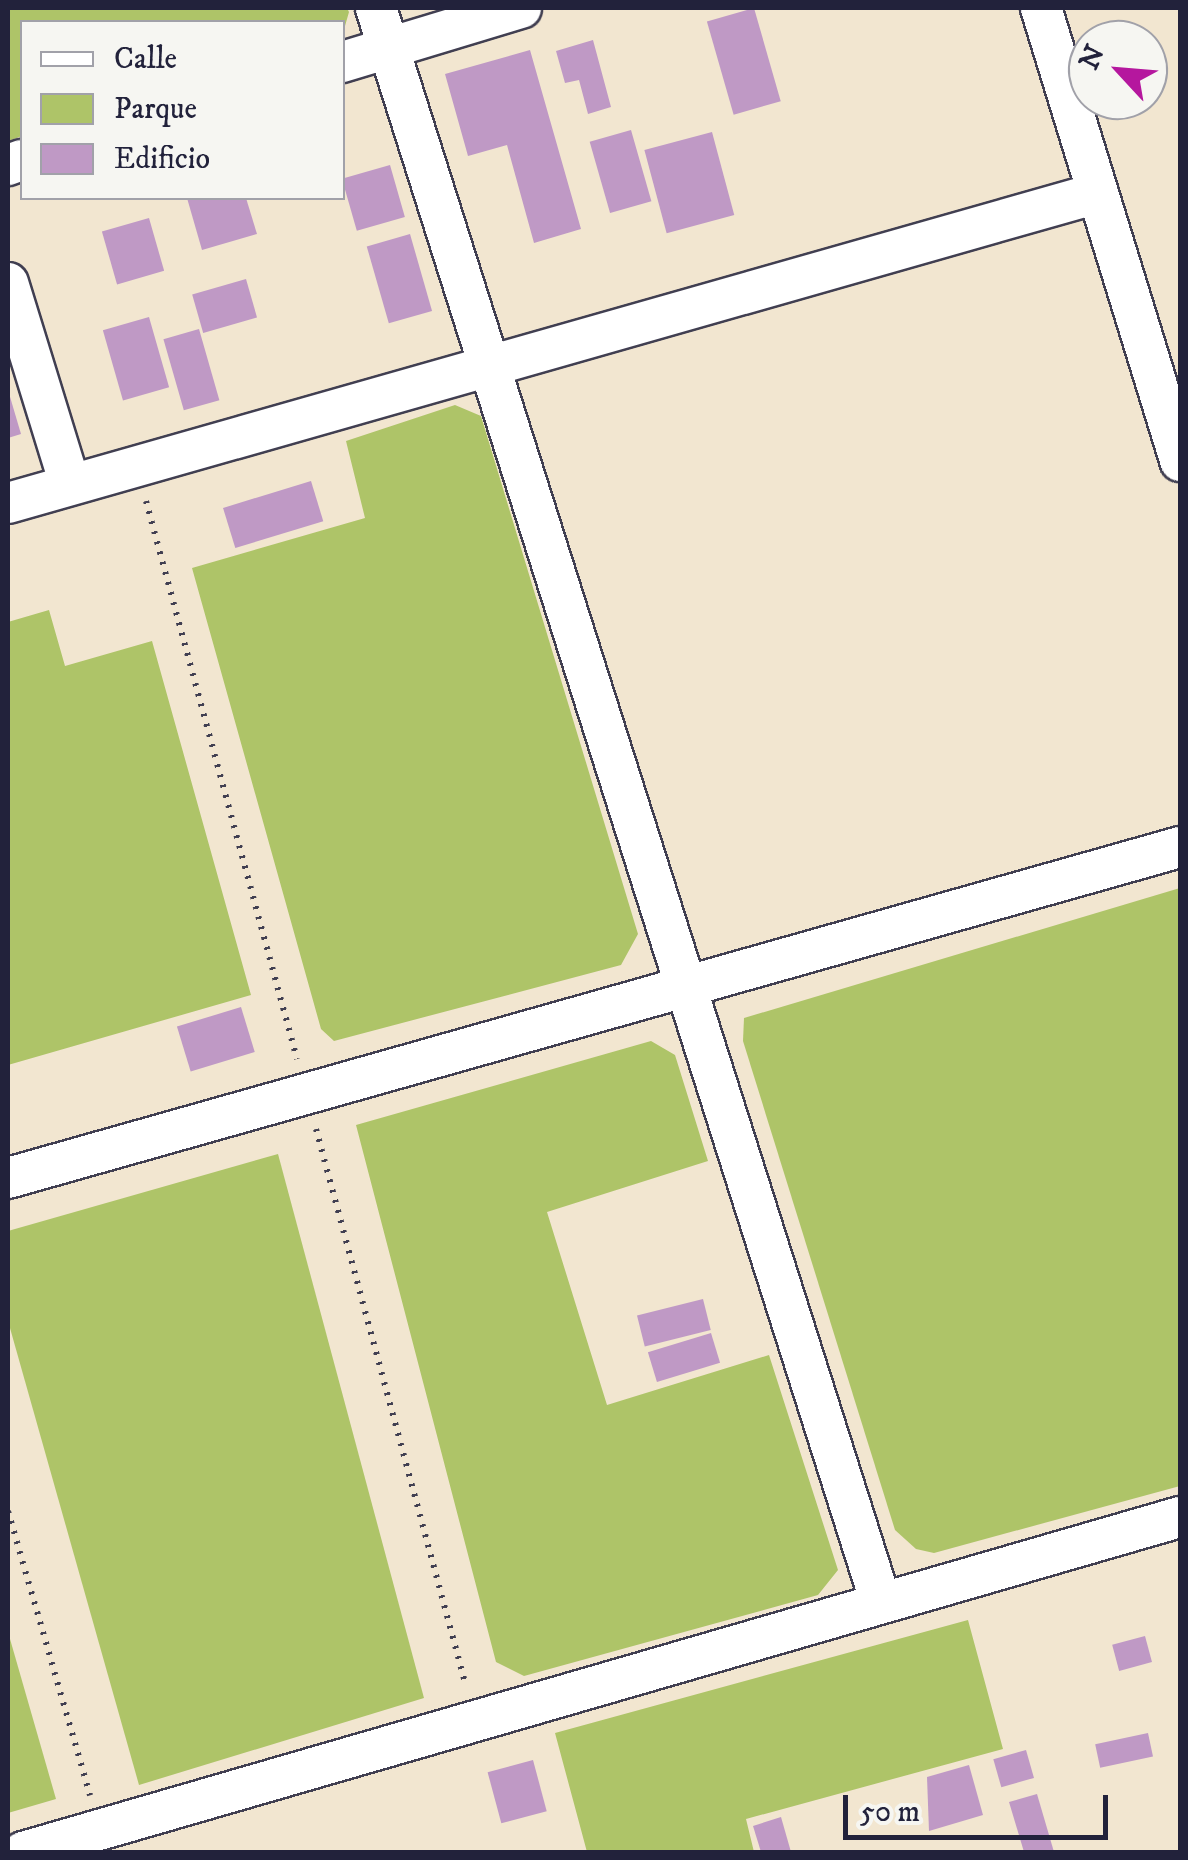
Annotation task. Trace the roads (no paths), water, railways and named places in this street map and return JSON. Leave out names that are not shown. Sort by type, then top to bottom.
[{"type":"street","points":[[376,8],[882,1604]]},
{"type":"street","points":[[345,61],[521,8]]},
{"type":"street","points":[[1041,8],[1180,461]]},
{"type":"street","points":[[8,503],[1098,193]]},
{"type":"street","points":[[8,283],[70,485]]},
{"type":"street","points":[[8,1178],[1180,847]]},
{"type":"street","points":[[23,1852],[1180,1517]]}]
